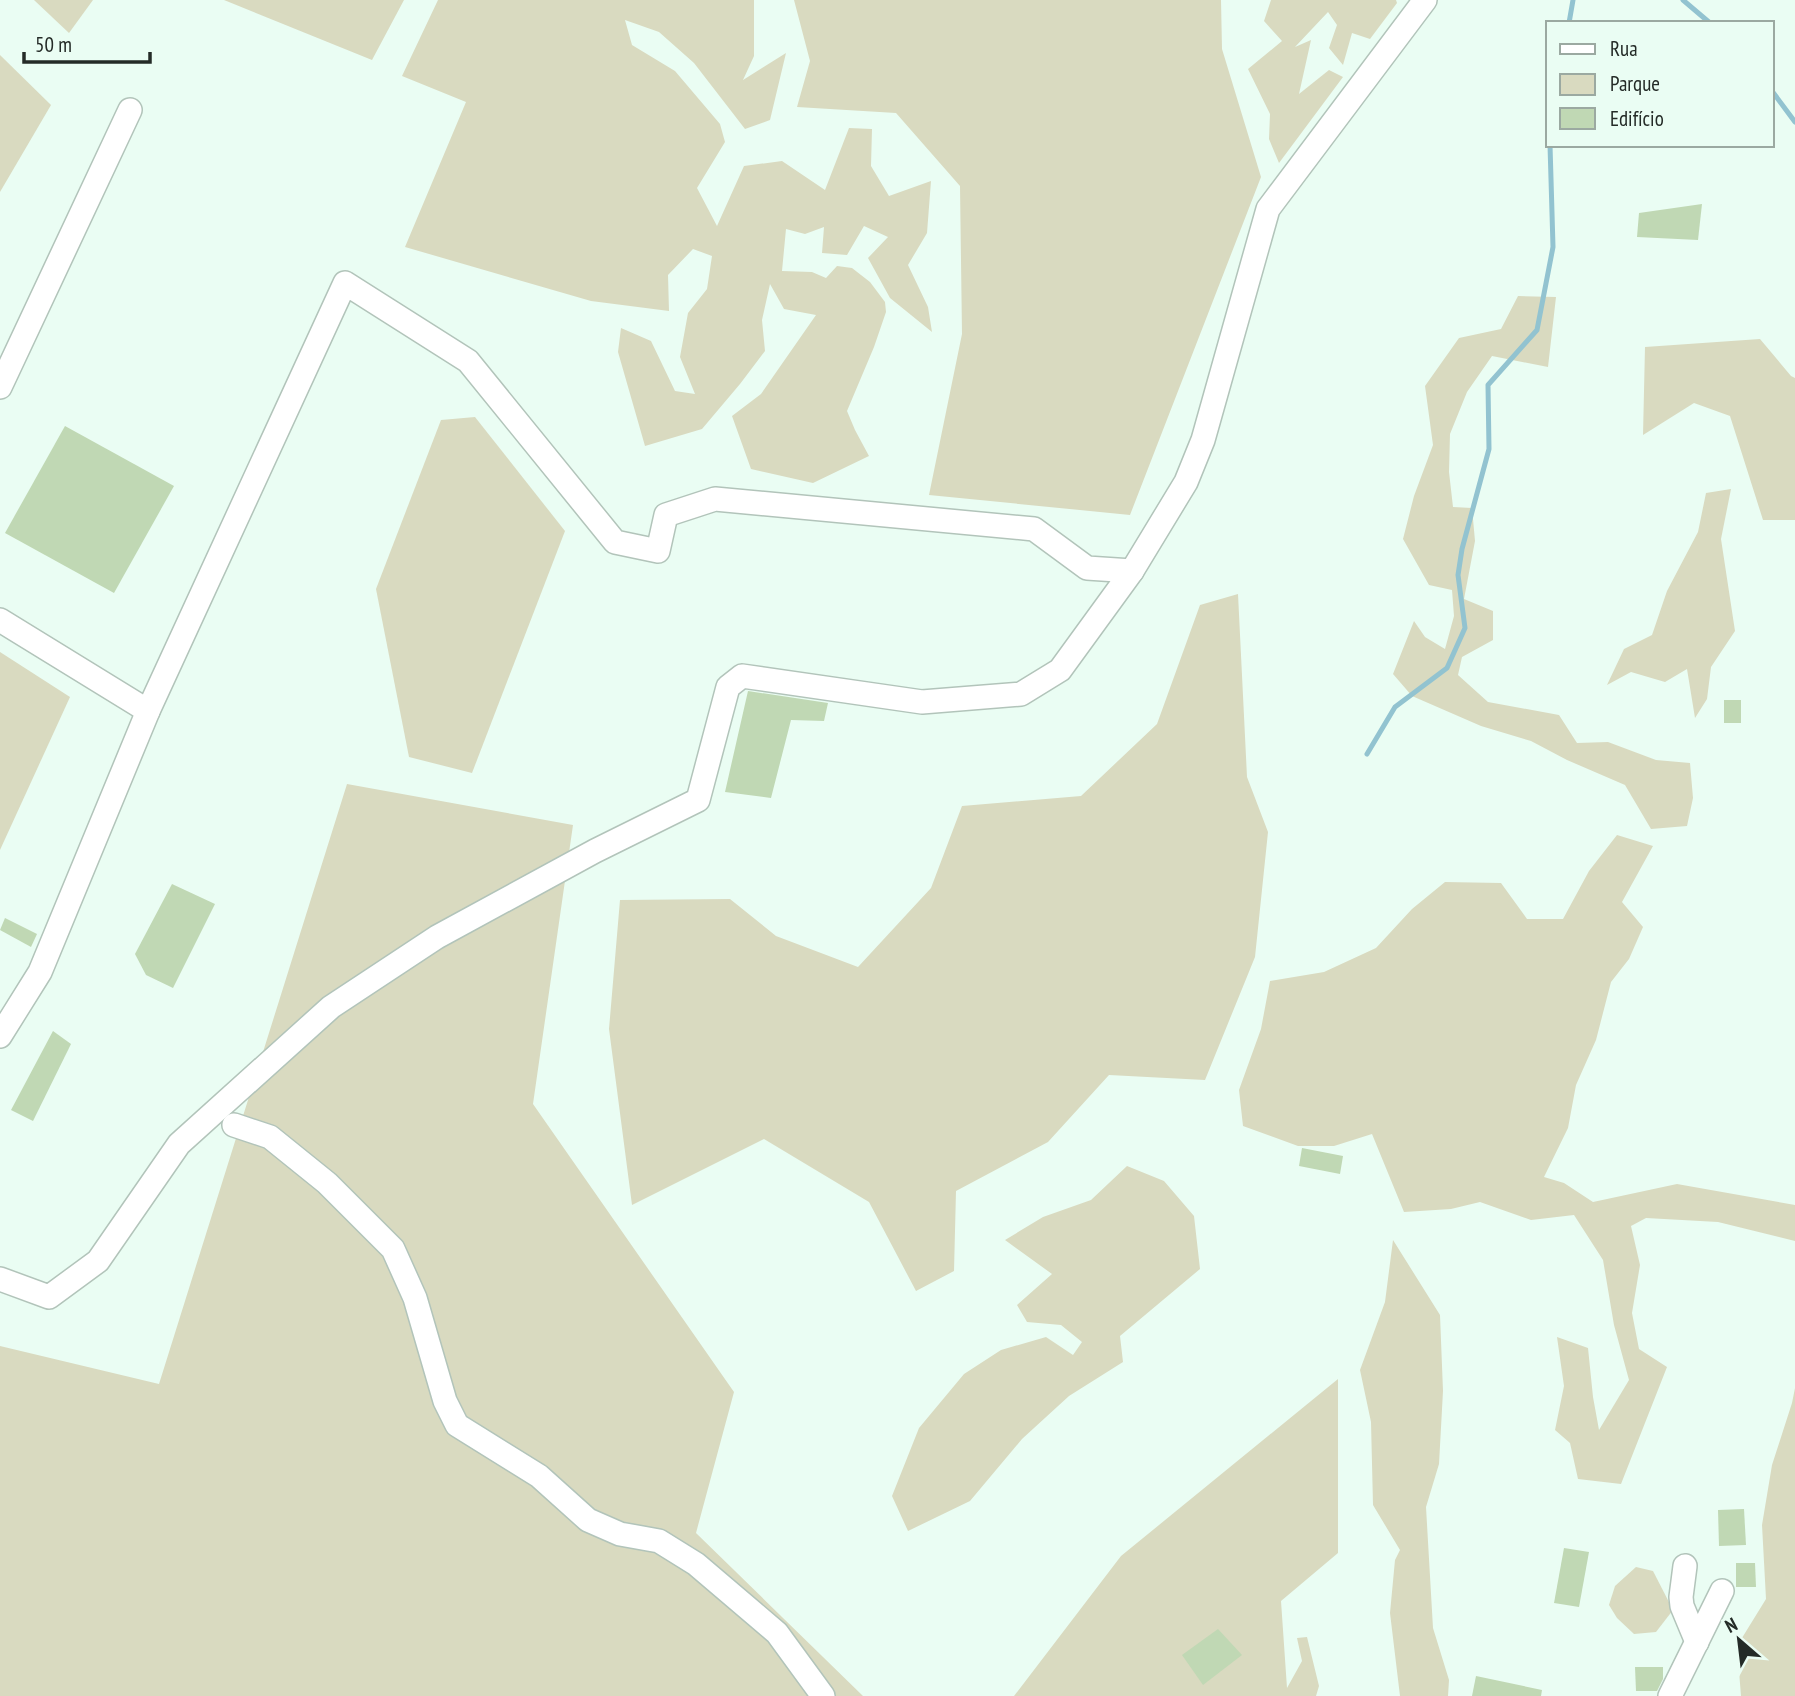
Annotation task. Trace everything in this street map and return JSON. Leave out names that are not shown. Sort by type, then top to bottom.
[{"type":"street","points":[[0,1279],[50,1297],[98,1261],[179,1144],[331,1007],[437,937],[595,851],[698,800],[728,687],[742,676],[922,702],[1021,694],[1060,670],[1132,571],[1186,482],[1203,440],[1268,209],[1425,0]]},
{"type":"street","points":[[0,387],[130,110]]},
{"type":"street","points":[[0,1036],[40,972],[148,711],[345,283],[468,361],[615,541],[657,551],[666,515],[715,499],[1034,529],[1087,568],[1132,571]]},
{"type":"street","points":[[0,620],[148,711]]},
{"type":"street","points":[[234,1125],[270,1137],[327,1183],[393,1249],[415,1298],[445,1401],[457,1424],[539,1476],[588,1520],[620,1534],[659,1541],[696,1564],[777,1633],[823,1696]]},
{"type":"street","points":[[1685,1566],[1682,1606],[1697,1642]]},
{"type":"street","points":[[1670,1696],[1722,1591]]},
{"type":"green space","points":[[34,0],[93,0],[69,33]]},
{"type":"green space","points":[[224,0],[404,0],[372,60]]},
{"type":"green space","points":[[438,0],[754,0],[754,56],[743,80],[786,53],[770,120],[745,129],[694,63],[659,32],[625,20],[632,45],[675,71],[720,124],[725,142],[697,188],[717,226],[744,166],[782,161],[825,190],[849,128],[872,129],[871,166],[889,196],[931,181],[927,233],[908,265],[928,307],[932,332],[890,298],[868,258],[888,237],[864,226],[847,255],[822,253],[824,227],[805,234],[786,229],[782,271],[812,272],[826,278],[837,266],[852,268],[870,282],[885,302],[886,312],[874,347],[847,411],[869,456],[813,483],[751,469],[732,416],[761,394],[816,315],[784,309],[770,284],[762,320],[765,351],[740,384],[702,429],[645,446],[618,352],[621,328],[651,341],[675,391],[695,394],[680,357],[688,313],[707,289],[712,256],[693,249],[668,275],[669,311],[591,301],[405,247],[466,102],[402,76]]},
{"type":"green space","points":[[794,0],[1221,0],[1222,49],[1261,177],[1130,515],[929,495],[962,334],[960,186],[896,113],[797,107],[810,61]]},
{"type":"green space","points":[[1271,0],[1396,0],[1397,3],[1370,39],[1352,33],[1343,65],[1329,48],[1337,25],[1328,12],[1295,47],[1311,40],[1299,94],[1329,70],[1343,77],[1279,163],[1269,139],[1270,114],[1248,69],[1282,41],[1264,21]]},
{"type":"green space","points":[[0,55],[51,105],[0,192]]},
{"type":"green space","points":[[1518,296],[1556,297],[1548,367],[1492,356],[1467,392],[1450,434],[1449,472],[1453,507],[1472,508],[1475,541],[1464,599],[1493,611],[1493,640],[1462,657],[1458,675],[1488,702],[1559,715],[1577,743],[1608,742],[1656,760],[1690,763],[1693,798],[1687,826],[1651,829],[1625,785],[1531,741],[1481,726],[1412,696],[1393,674],[1414,621],[1425,637],[1445,649],[1454,616],[1452,590],[1429,585],[1403,539],[1414,496],[1433,445],[1425,386],[1459,338],[1501,329]]},
{"type":"green space","points":[[1760,339],[1795,378],[1795,520],[1763,520],[1730,416],[1694,403],[1643,435],[1645,347]]},
{"type":"green space","points":[[475,417],[565,531],[472,773],[409,757],[376,589],[441,420]]},
{"type":"green space","points":[[1731,489],[1721,539],[1735,631],[1711,667],[1707,699],[1695,718],[1687,669],[1665,682],[1631,672],[1607,685],[1624,649],[1652,635],[1667,591],[1698,532],[1706,493]]},
{"type":"green space","points":[[1238,594],[1247,777],[1268,832],[1255,957],[1205,1080],[1109,1075],[1048,1142],[956,1191],[954,1271],[916,1291],[869,1202],[764,1139],[632,1205],[609,1029],[620,900],[730,899],[776,936],[858,967],[931,888],[962,806],[1081,796],[1157,724],[1200,605]]},
{"type":"green space","points":[[0,652],[70,697],[0,850]]},
{"type":"green space","points":[[347,784],[573,825],[533,1104],[734,1392],[696,1533],[863,1696],[0,1696],[0,1346],[159,1384]]},
{"type":"green space","points":[[1617,835],[1653,846],[1622,902],[1643,927],[1629,959],[1611,982],[1596,1040],[1576,1085],[1568,1128],[1544,1177],[1564,1183],[1593,1202],[1677,1184],[1795,1205],[1795,1241],[1718,1222],[1646,1218],[1631,1226],[1640,1265],[1632,1313],[1639,1349],[1667,1367],[1621,1484],[1578,1479],[1570,1443],[1555,1430],[1564,1386],[1557,1337],[1588,1348],[1599,1430],[1629,1380],[1614,1325],[1603,1260],[1574,1215],[1531,1220],[1480,1202],[1451,1209],[1404,1212],[1372,1134],[1334,1146],[1298,1146],[1243,1126],[1239,1090],[1261,1029],[1270,981],[1324,972],[1376,948],[1412,909],[1445,882],[1501,883],[1527,919],[1563,919],[1589,871]]},
{"type":"green space","points":[[1127,1166],[1164,1181],[1194,1216],[1200,1269],[1120,1336],[1123,1362],[1069,1396],[1022,1439],[970,1501],[908,1531],[892,1496],[919,1428],[964,1374],[1001,1350],[1046,1337],[1073,1355],[1082,1342],[1061,1325],[1027,1322],[1017,1305],[1052,1274],[1005,1240],[1043,1217],[1091,1200]]},
{"type":"green space","points":[[1393,1240],[1440,1315],[1443,1391],[1439,1464],[1426,1507],[1433,1628],[1449,1680],[1448,1696],[1400,1696],[1390,1613],[1395,1560],[1400,1550],[1373,1505],[1371,1422],[1360,1370],[1385,1302]]},
{"type":"green space","points":[[1338,1379],[1338,1553],[1281,1601],[1287,1688],[1302,1661],[1297,1638],[1307,1637],[1319,1686],[1316,1696],[1014,1696],[1121,1556]]},
{"type":"green space","points":[[1795,1388],[1795,1696],[1741,1696],[1737,1646],[1766,1599],[1762,1525],[1772,1465]]},
{"type":"green space","points":[[1636,1567],[1653,1571],[1673,1610],[1656,1632],[1634,1634],[1617,1618],[1609,1605],[1615,1586]]},
{"type":"building","points":[[1702,204],[1698,240],[1637,237],[1639,213]]},
{"type":"building","points":[[65,426],[174,486],[114,593],[5,533]]},
{"type":"building","points":[[748,691],[828,703],[824,721],[791,720],[771,798],[725,792]]},
{"type":"building","points":[[1724,700],[1741,700],[1741,723],[1724,723]]},
{"type":"building","points":[[172,884],[215,904],[173,988],[146,975],[135,954]]},
{"type":"building","points":[[5,918],[37,934],[31,947],[0,930]]},
{"type":"building","points":[[53,1031],[71,1044],[33,1121],[11,1110]]},
{"type":"building","points":[[1302,1148],[1343,1156],[1340,1174],[1299,1166]]},
{"type":"building","points":[[1744,1509],[1746,1545],[1719,1546],[1718,1510]]},
{"type":"building","points":[[1564,1548],[1589,1552],[1579,1607],[1554,1603]]},
{"type":"building","points":[[1736,1563],[1755,1563],[1756,1587],[1736,1587]]},
{"type":"building","points":[[1218,1629],[1242,1655],[1203,1685],[1182,1655]]},
{"type":"building","points":[[1635,1667],[1663,1667],[1663,1679],[1657,1691],[1636,1691]]},
{"type":"building","points":[[1476,1676],[1542,1690],[1541,1696],[1472,1696]]},
{"type":"waterway","points":[[1569,21],[1573,0]]},
{"type":"waterway","points":[[1683,0],[1708,21]]},
{"type":"waterway","points":[[1774,94],[1795,122]]},
{"type":"waterway","points":[[1367,754],[1395,707],[1447,668],[1465,628],[1458,575],[1462,549],[1489,449],[1488,385],[1537,330],[1553,247],[1550,147]]}]
